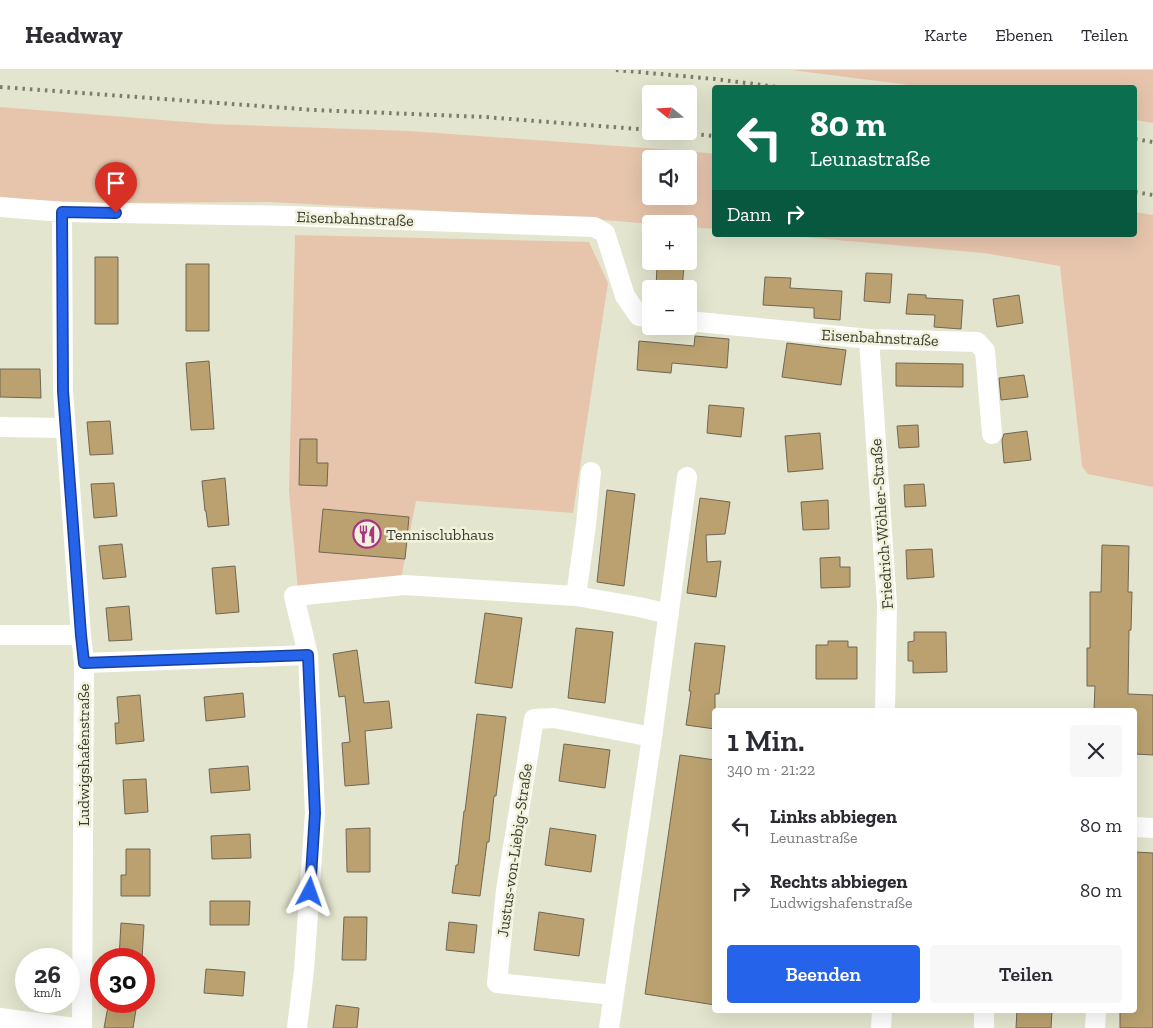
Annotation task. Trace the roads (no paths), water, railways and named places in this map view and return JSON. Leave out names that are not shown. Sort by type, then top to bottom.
[{"type":"street","name":"Eisenbahnstraße","points":[[0,207],[62,212],[290,216],[594,227],[605,233],[625,296],[639,316],[642,316]]},
{"type":"street","name":"Ludwigshafenstraße","points":[[62,212],[65,428],[84,663],[82,1028]]},
{"type":"street","name":"Eisenbahnstraße","points":[[697,322],[869,339],[977,342],[985,350],[992,434]]},
{"type":"street","name":"Friedrich-Wöhler-Straße","points":[[869,339],[887,605],[885,708]]},
{"type":"street","points":[[0,427],[65,428]]},
{"type":"street","points":[[576,596],[591,472]]},
{"type":"street","points":[[609,1028],[652,737],[687,477]]},
{"type":"street","points":[[297,1028],[304,970],[315,813],[308,655],[294,596],[404,585],[576,596],[669,614]]},
{"type":"street","points":[[0,635],[81,635]]},
{"type":"street","points":[[84,663],[308,655]]},
{"type":"street","name":"Justus-von-Liebig-Straße","points":[[614,995],[497,983],[506,890],[534,719],[554,718],[652,737]]},
{"type":"street","points":[[1137,827],[1153,828]]},
{"type":"street","points":[[881,1028],[882,1013]]},
{"type":"street","points":[[984,1013],[984,1028]]},
{"type":"street","points":[[1095,1028],[1096,1013]]},
{"type":"street","points":[[0,1018],[75,1028]]},
{"type":"railway","points":[[616,70],[762,85]]},
{"type":"railway","points":[[0,87],[314,110],[485,117],[642,129]]},
{"type":"railway","points":[[698,134],[712,136]]},
{"type":"railway","points":[[1137,139],[1153,142]]},
{"type":"railway","points":[[1137,192],[1153,195]]},
{"type":"place","name":"Tennisclubhaus","points":[[367,534]]}]
